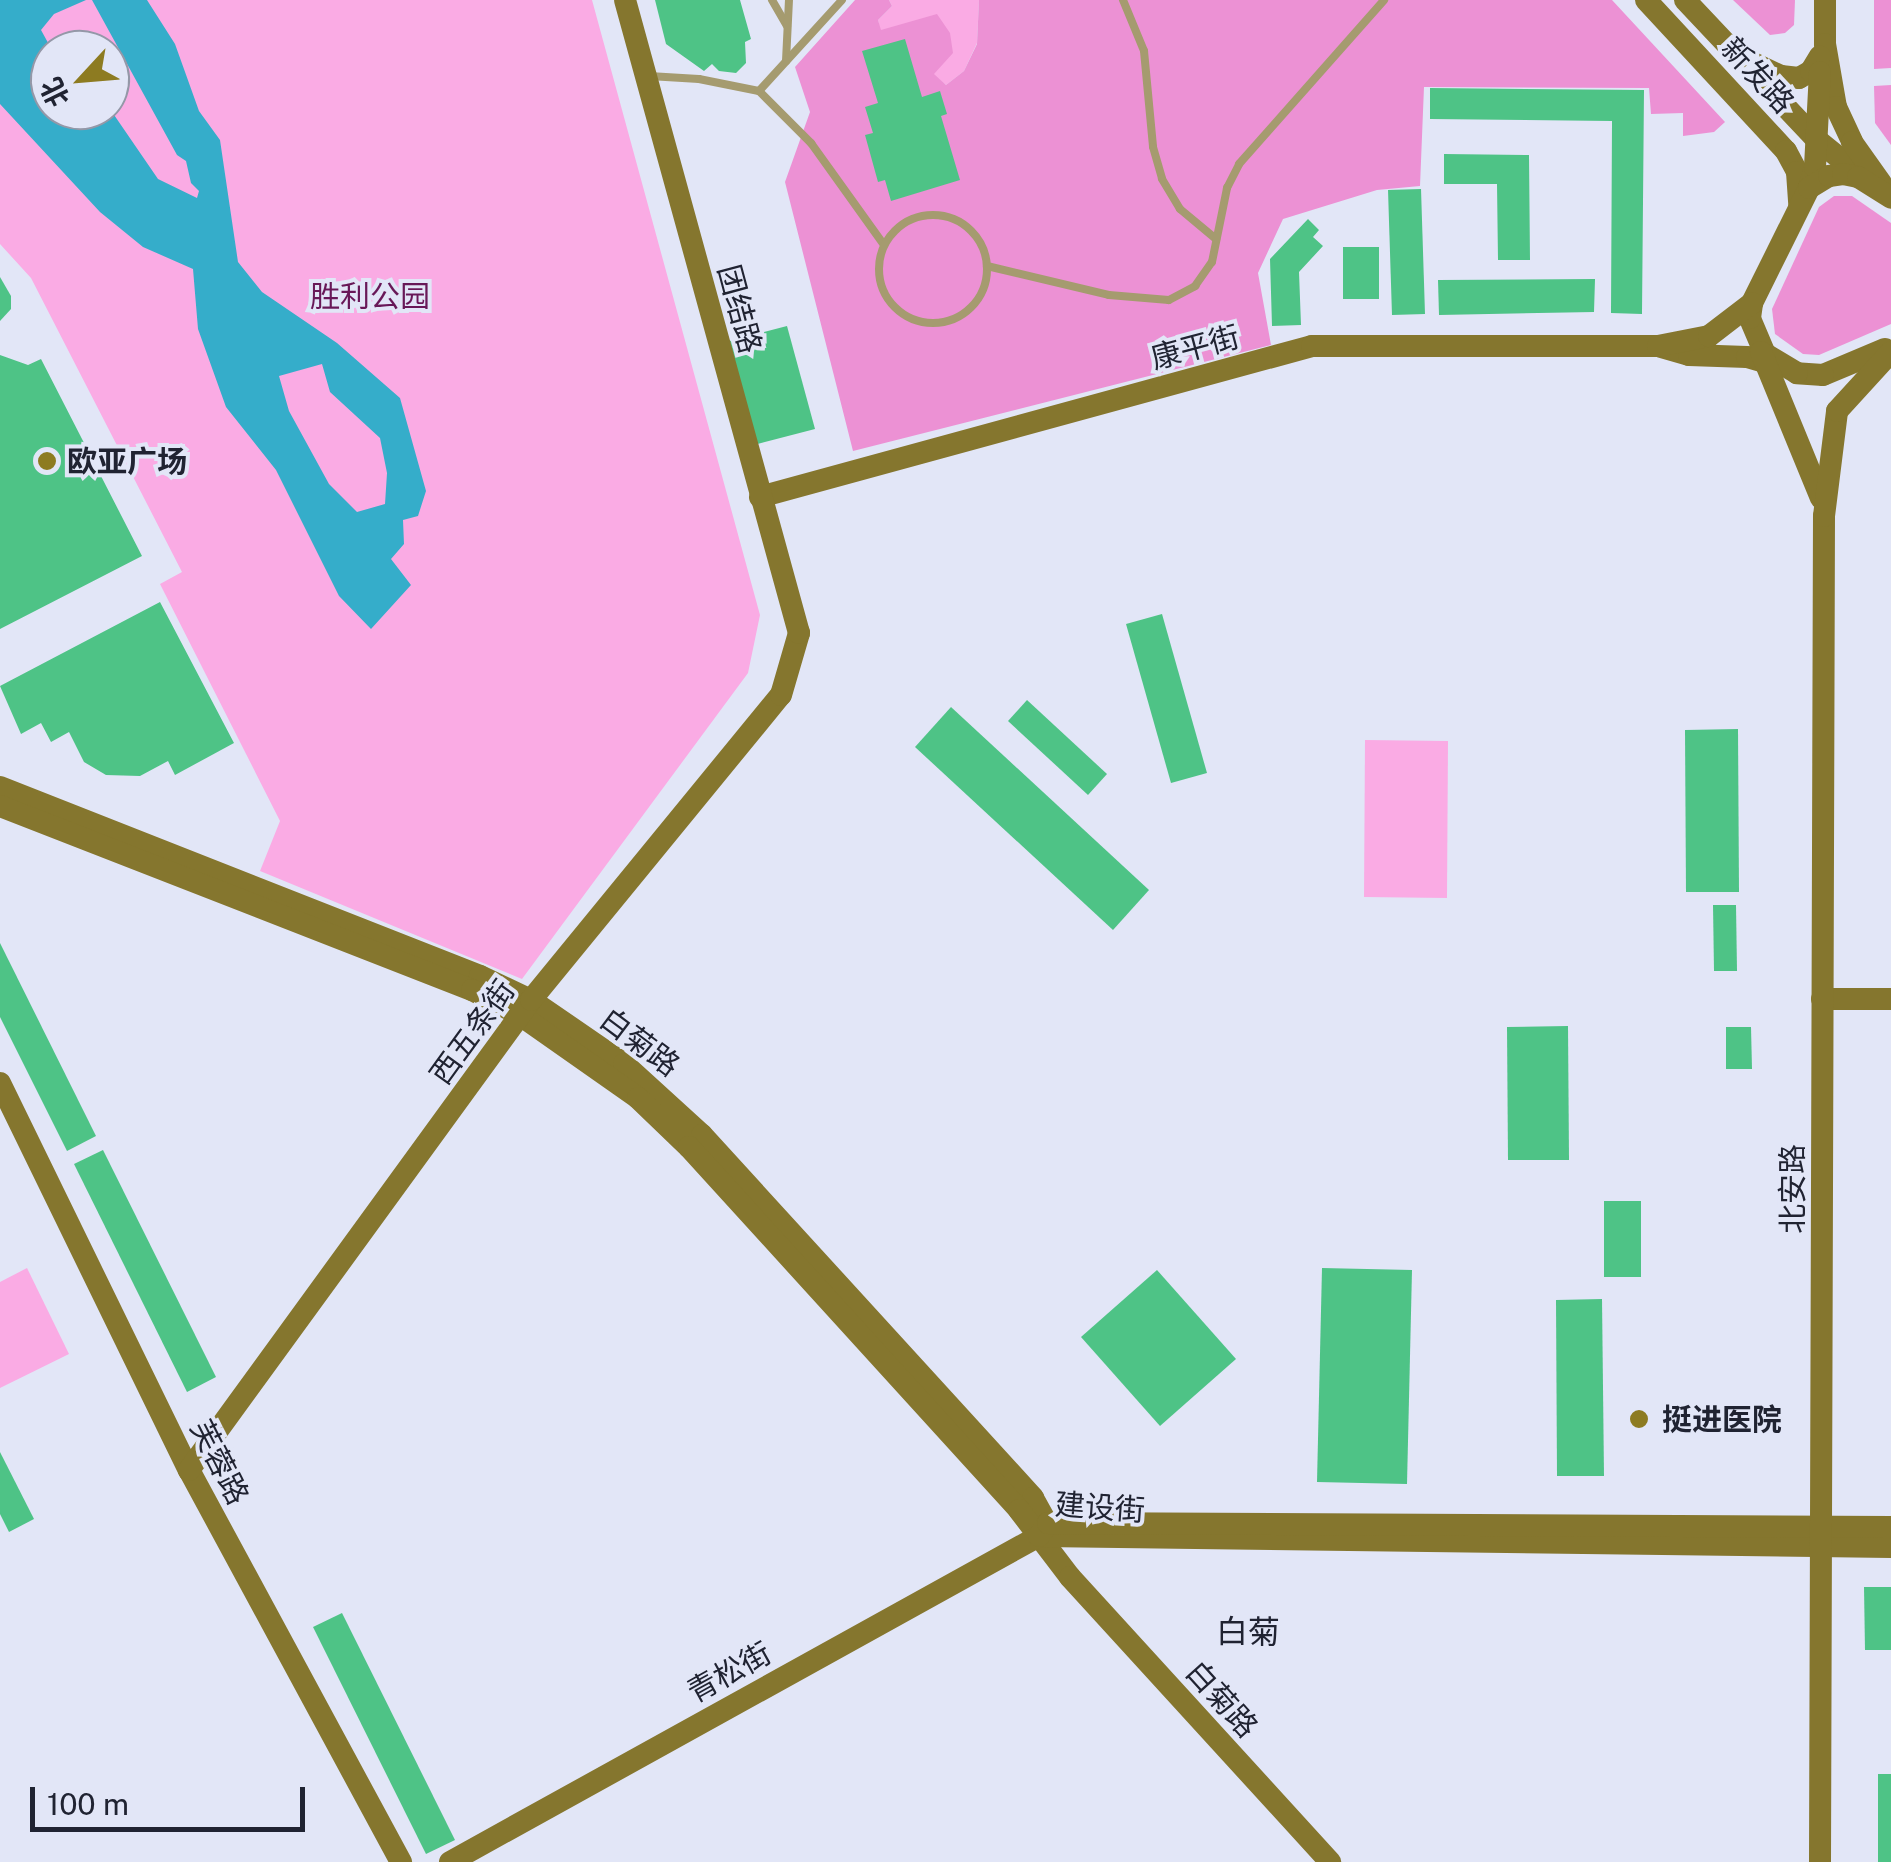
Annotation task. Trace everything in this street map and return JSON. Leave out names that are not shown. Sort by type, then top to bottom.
[{"type":"street","name":"团结路","points":[[625,0],[799,633]]},
{"type":"street","name":"新发路","points":[[1646,0],[1786,151],[1804,196]]},
{"type":"street","name":"新发路","points":[[1685,0],[1816,139],[1891,198]]},
{"type":"street","points":[[1824,516],[1816,478],[1770,358],[1750,318],[1752,303],[1804,196],[1816,139],[1825,0]]},
{"type":"street","points":[[1737,56],[1781,76],[1799,78],[1816,66],[1825,44]]},
{"type":"street","points":[[1825,44],[1840,118],[1891,198]]},
{"type":"street","points":[[1804,196],[1843,174],[1870,183]]},
{"type":"street","points":[[1658,346],[1709,336],[1752,303]]},
{"type":"street","name":"康平街","points":[[760,497],[1312,346],[1658,346]]},
{"type":"street","points":[[1658,346],[1690,356],[1770,358],[1823,375],[1858,360],[1890,356]]},
{"type":"street","points":[[1716,355],[1753,377],[1795,431]]},
{"type":"street","points":[[1824,516],[1831,436],[1846,398],[1890,356]]},
{"type":"street","name":"北安路","points":[[1820,1862],[1824,516]]},
{"type":"street","name":"西五条街","points":[[190,1470],[526,1008],[782,695],[799,633]]},
{"type":"street","name":"白菊路","points":[[0,787],[526,1008],[651,1084],[1033,1498],[1070,1577],[1330,1862]]},
{"type":"street","name":"白菊路","points":[[0,806],[526,1008]]},
{"type":"street","points":[[1822,999],[1891,998]]},
{"type":"street","name":"芙蓉路","points":[[0,1083],[190,1470],[401,1862]]},
{"type":"street","name":"建设街","points":[[1047,1533],[1821,1536],[1891,1527]]},
{"type":"street","name":"青松街","points":[[450,1862],[1047,1533]]},
{"type":"street","name":"建设街","points":[[1821,1536],[1891,1547]]},
{"type":"lane","points":[[772,0],[788,28]]},
{"type":"lane","points":[[786,61],[789,0]]},
{"type":"lane","points":[[759,92],[842,0]]},
{"type":"lane","points":[[1124,0],[1144,51],[1153,147],[1162,180],[1180,210],[1216,239]]},
{"type":"lane","points":[[988,266],[1109,296],[1169,300],[1195,286],[1212,262],[1227,188],[1239,164],[1384,0]]},
{"type":"lane","points":[[645,76],[699,79],[759,92],[811,142],[884,246]]},
{"type":"lane","points":[[932,215],[951,218],[979,241],[988,266],[983,292],[973,307],[958,318],[930,324],[905,316],[887,298],[879,262],[884,246],[912,220],[932,215]]},
{"type":"green space","name":"胜利公园","points":[[0,0],[592,0],[760,615],[748,673],[522,979],[260,871],[280,821],[160,584],[182,572],[31,278],[0,244]]},
{"type":"green space","points":[[889,0],[979,0],[977,43],[964,71],[946,85],[880,30],[878,20],[892,6]]},
{"type":"green space","points":[[1365,740],[1448,741],[1447,898],[1364,897]]},
{"type":"green space","points":[[27,1268],[69,1354],[0,1388],[0,1282]]},
{"type":"shaded area","points":[[855,0],[889,0],[892,6],[878,20],[881,30],[937,14],[950,33],[953,53],[934,74],[946,85],[964,71],[977,44],[979,0],[1612,0],[1725,122],[1714,132],[1683,136],[1683,113],[1651,114],[1649,88],[1424,87],[1420,186],[1377,190],[1283,219],[1258,273],[1271,345],[853,451],[785,182],[810,112],[795,67]]},
{"type":"shaded area","points":[[1733,0],[1795,0],[1794,25],[1785,33],[1770,35]]},
{"type":"shaded area","points":[[1874,0],[1891,0],[1891,68],[1874,69]]},
{"type":"shaded area","points":[[1891,85],[1891,145],[1875,123],[1874,86]]},
{"type":"shaded area","points":[[1834,196],[1852,196],[1891,223],[1891,324],[1819,355],[1803,354],[1775,334],[1772,309],[1819,207]]},
{"type":"water","points":[[0,0],[86,0],[54,14],[41,30],[30,30],[30,130],[124,130],[158,179],[197,198],[199,191],[191,183],[186,161],[177,155],[130,69],[130,30],[108,30],[92,0],[147,0],[175,44],[199,111],[220,140],[238,262],[262,292],[337,343],[400,398],[426,491],[418,516],[403,520],[404,544],[391,559],[411,585],[371,629],[339,596],[276,470],[226,407],[198,329],[193,269],[143,247],[100,212],[0,104]],"holes":[[[322,364],[330,392],[380,438],[387,473],[385,504],[357,512],[329,484],[289,411],[279,376]]]},
{"type":"building","points":[[655,0],[740,0],[751,39],[745,42],[746,63],[736,73],[719,71],[712,64],[704,71],[666,44]]},
{"type":"building","points":[[905,39],[922,97],[940,91],[947,114],[941,116],[960,180],[891,201],[885,180],[878,182],[865,135],[873,133],[865,107],[878,103],[862,51]]},
{"type":"building","points":[[1430,88],[1644,90],[1642,314],[1611,313],[1612,121],[1430,119]]},
{"type":"building","points":[[1444,154],[1529,155],[1530,260],[1498,260],[1497,184],[1444,184]]},
{"type":"building","points":[[1421,189],[1425,314],[1392,315],[1388,190]]},
{"type":"building","points":[[1308,219],[1319,230],[1313,237],[1323,246],[1299,272],[1301,325],[1272,326],[1270,259]]},
{"type":"building","points":[[1343,247],[1379,247],[1379,299],[1343,299]]},
{"type":"building","points":[[0,277],[11,296],[11,309],[0,321]]},
{"type":"building","points":[[1595,279],[1594,312],[1439,315],[1438,280]]},
{"type":"building","points":[[787,326],[815,429],[750,446],[722,343]]},
{"type":"building","name":"欧亚广场","points":[[0,355],[28,365],[41,359],[142,556],[0,629]]},
{"type":"building","points":[[160,602],[234,743],[175,775],[168,761],[140,776],[106,775],[84,762],[69,732],[51,742],[41,723],[21,734],[0,686]]},
{"type":"building","points":[[1162,614],[1207,773],[1171,783],[1126,624]]},
{"type":"building","points":[[1027,700],[1107,774],[1088,795],[1008,721]]},
{"type":"building","points":[[951,707],[1149,890],[1113,930],[915,747]]},
{"type":"building","points":[[1738,729],[1739,892],[1686,892],[1685,730]]},
{"type":"building","points":[[1713,905],[1736,905],[1737,971],[1714,971]]},
{"type":"building","points":[[0,943],[96,1136],[67,1151],[0,1017]]},
{"type":"building","points":[[1568,1026],[1569,1160],[1508,1160],[1507,1027]]},
{"type":"building","points":[[1726,1027],[1751,1027],[1752,1069],[1726,1069]]},
{"type":"building","points":[[103,1150],[216,1377],[187,1392],[74,1164]]},
{"type":"building","points":[[1604,1201],[1641,1201],[1641,1277],[1604,1277]]},
{"type":"building","points":[[1322,1268],[1412,1270],[1407,1484],[1317,1482]]},
{"type":"building","points":[[1157,1270],[1236,1359],[1160,1426],[1081,1337]]},
{"type":"building","points":[[1602,1299],[1604,1476],[1557,1476],[1556,1300]]},
{"type":"building","points":[[0,1452],[34,1519],[9,1532],[0,1514]]},
{"type":"building","points":[[1864,1587],[1891,1587],[1891,1650],[1865,1650]]},
{"type":"building","points":[[342,1613],[455,1840],[426,1854],[313,1627]]},
{"type":"building","points":[[1878,1774],[1891,1774],[1891,1862],[1878,1862]]},
{"type":"place","name":"欧亚广场","points":[[47,461]]},
{"type":"place","name":"挺进医院","points":[[1639,1419]]},
{"type":"district","name":"白菊","points":[[1248,1632]]}]
